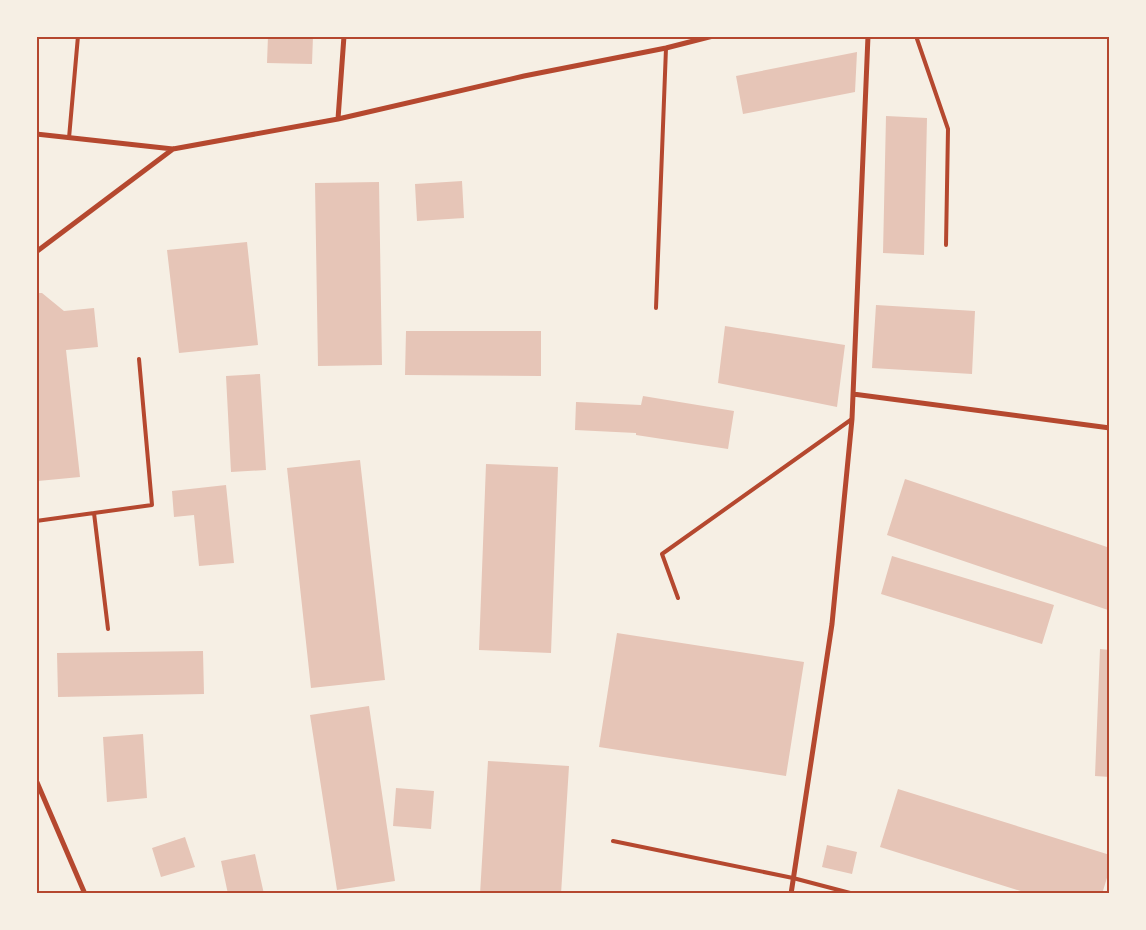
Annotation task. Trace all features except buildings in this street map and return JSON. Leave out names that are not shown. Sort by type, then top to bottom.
[{"type":"street","points":[[338,119],[344,36]]},
{"type":"street","points":[[36,134],[174,149],[338,119],[524,76],[666,48],[714,36]]},
{"type":"street","points":[[791,894],[832,624],[852,419],[868,36]]},
{"type":"street","points":[[36,252],[174,149]]},
{"type":"street","points":[[853,394],[1110,428]]},
{"type":"street","points":[[36,780],[85,894]]},
{"type":"lane","points":[[69,138],[78,36]]},
{"type":"lane","points":[[916,36],[948,129],[946,245]]},
{"type":"lane","points":[[656,308],[666,48]]},
{"type":"lane","points":[[36,521],[152,505],[139,359]]},
{"type":"lane","points":[[678,598],[662,554],[852,419]]},
{"type":"lane","points":[[94,513],[108,629]]},
{"type":"lane","points":[[613,841],[794,878],[854,894]]}]
